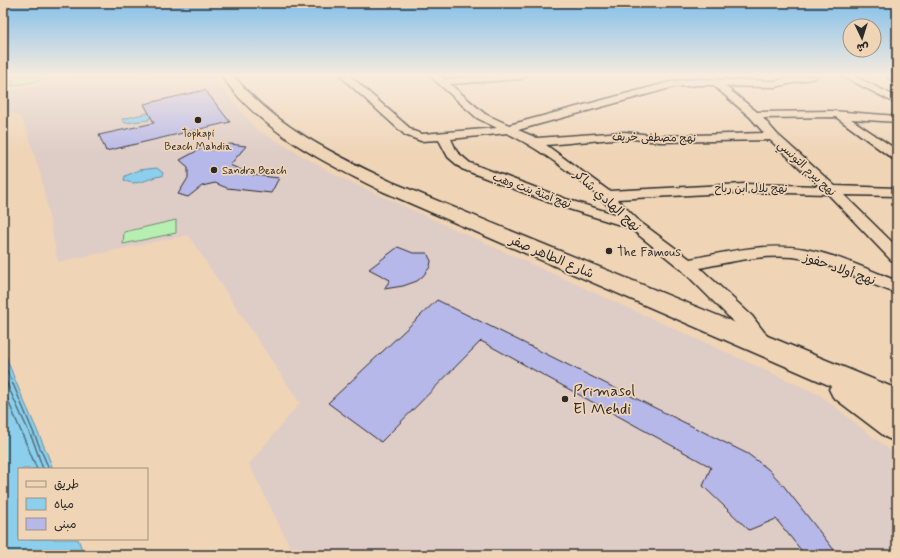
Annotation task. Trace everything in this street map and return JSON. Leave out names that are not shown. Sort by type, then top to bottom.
[{"type":"main road","name":"شارع الطاهر صفر","points":[[253,102],[286,130],[312,148],[388,187],[897,402]]},
{"type":"main road","points":[[813,367],[897,429]]},
{"type":"street","points":[[374,102],[409,133],[421,138],[444,137],[510,129],[607,102]]},
{"type":"street","name":"نهج الهادي شاكر","points":[[465,102],[481,116],[535,142],[606,194],[635,224],[687,265],[745,320],[764,345]]},
{"type":"street","name":"نهج بيرم التونسي","points":[[739,102],[754,115],[773,136],[831,190],[897,256]]},
{"type":"street","points":[[754,115],[839,115],[897,119]]},
{"type":"street","points":[[839,115],[897,156]]},
{"type":"street","name":"نهج مصطفى خريف","points":[[535,142],[624,135],[660,139],[773,136]]},
{"type":"street","name":"نهج آمنة بنت وهب","points":[[444,137],[451,155],[466,166],[561,202],[635,224]]},
{"type":"street","name":"نهج بلال ابن رباح","points":[[606,194],[744,188],[897,192]]},
{"type":"street","name":"نهج أولاد حفوز","points":[[687,265],[768,253],[804,254],[825,260],[897,288]]},
{"type":"shaded area","name":"Primasol El Mehdi","points":[[3,102],[234,102],[256,129],[335,175],[820,395],[897,456],[897,555],[294,555],[249,464],[300,403],[188,235],[58,262],[41,176],[27,131],[20,117],[3,108]]},
{"type":"green space","points":[[176,220],[176,233],[123,244],[124,232]]},
{"type":"water","points":[[157,111],[159,116],[149,118],[149,120],[125,123],[122,119]]},
{"type":"water","points":[[157,168],[163,173],[162,176],[138,183],[124,180],[125,176],[139,170]]},
{"type":"water","points":[[3,347],[14,378],[53,468],[18,468],[18,540],[78,540],[84,555],[3,555]]},
{"type":"building","name":"Topkapi Beach Mahdia","points":[[153,102],[214,102],[230,122],[106,151],[99,135],[154,123],[144,104]]},
{"type":"building","name":"Sandra Beach","points":[[230,144],[246,146],[230,165],[253,175],[279,178],[271,193],[227,188],[215,183],[202,186],[188,197],[178,194],[188,178],[188,167],[180,160],[204,147],[212,150]]},
{"type":"building","points":[[398,247],[413,253],[427,253],[431,261],[430,267],[417,281],[403,286],[384,289],[390,280],[369,269]]},
{"type":"building","points":[[437,300],[748,454],[768,469],[783,485],[838,555],[805,555],[776,519],[749,530],[703,486],[711,467],[481,341],[381,442],[328,403]]},
{"type":"place","name":"Topkapi Beach Mahdia","points":[[198,120]]},
{"type":"place","name":"Sandra Beach","points":[[214,170]]},
{"type":"place","name":"The Famous","points":[[609,251]]},
{"type":"place","name":"Primasol El Mehdi","points":[[565,399]]}]
